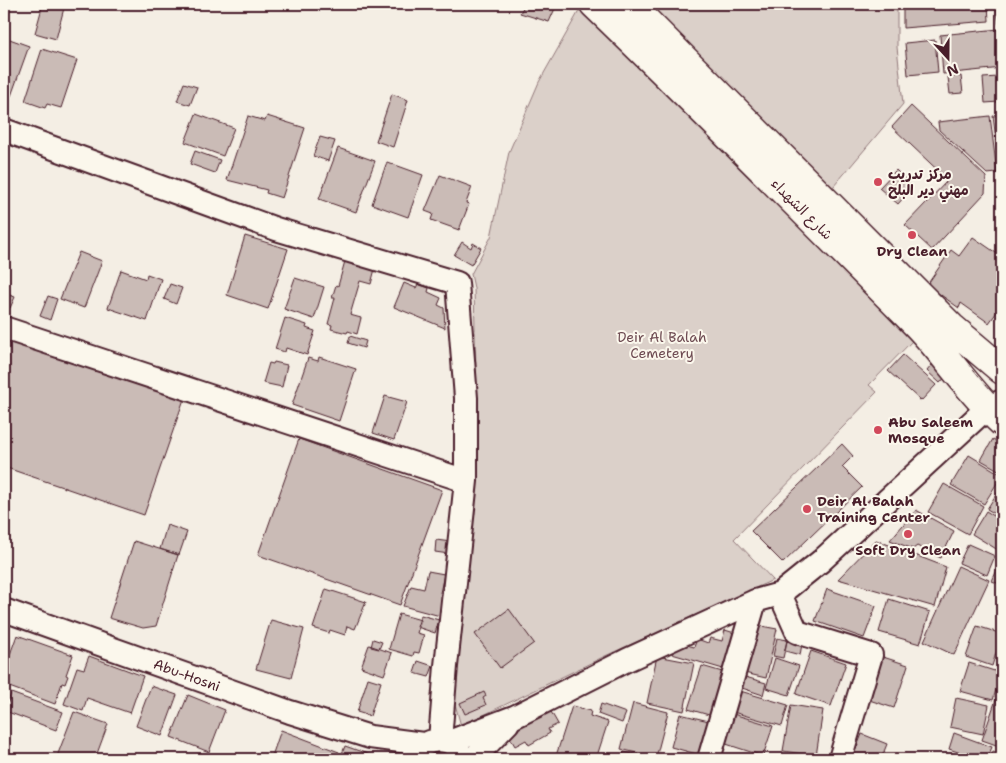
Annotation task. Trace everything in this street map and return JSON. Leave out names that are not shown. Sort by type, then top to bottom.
[{"type":"main road","name":"شارع الشهداء","points":[[594,4],[689,95],[926,335],[997,410]]},
{"type":"main road","name":"شارع الشهداء","points":[[629,4],[951,327],[1002,370]]},
{"type":"street","points":[[4,130],[276,229],[457,283],[466,398],[466,481],[438,749],[514,717],[627,660],[755,601],[780,594],[997,410]]},
{"type":"street","points":[[4,328],[466,481]]},
{"type":"street","points":[[780,594],[797,632],[871,655],[840,759]]},
{"type":"street","points":[[709,759],[755,601]]},
{"type":"street","name":"Abu-Hosni","points":[[4,610],[290,712],[370,737],[438,749]]},
{"type":"street","points":[[473,759],[514,717]]},
{"type":"street","name":"Abu-Hosni","points":[[370,737],[401,759]]},
{"type":"green space","name":"Deir Al Balah Cemetery","points":[[583,4],[916,337],[869,385],[877,392],[734,539],[773,580],[603,657],[461,726],[449,682],[477,413],[474,288],[471,274],[491,237],[509,152],[539,82]]},
{"type":"green space","points":[[645,4],[897,4],[897,47],[903,104],[828,193]]},
{"type":"building","points":[[43,4],[65,4],[56,39],[35,33]]},
{"type":"building","points":[[525,4],[557,4],[549,22],[520,13]]},
{"type":"building","points":[[903,4],[988,4],[989,21],[903,28]]},
{"type":"building","points":[[996,4],[1002,4],[1002,24],[999,24]]},
{"type":"building","points":[[999,29],[1002,68],[943,74],[940,35]]},
{"type":"building","points":[[4,37],[29,46],[11,96],[4,93]]},
{"type":"building","points":[[935,40],[938,72],[908,75],[905,43]]},
{"type":"building","points":[[42,49],[77,60],[61,108],[47,104],[45,108],[25,101]]},
{"type":"building","points":[[961,76],[963,93],[950,94],[948,77]]},
{"type":"building","points":[[998,77],[999,102],[985,103],[983,78]]},
{"type":"building","points":[[184,83],[197,87],[190,105],[177,101]]},
{"type":"building","points":[[392,94],[408,100],[393,147],[376,141]]},
{"type":"building","points":[[911,106],[986,177],[985,193],[932,250],[905,225],[948,180],[892,127]]},
{"type":"building","points":[[196,114],[234,128],[223,156],[185,142]]},
{"type":"building","points":[[1002,115],[1002,171],[1000,172],[993,116]]},
{"type":"building","points":[[248,116],[265,121],[267,116],[305,128],[282,198],[266,193],[267,190],[227,180]]},
{"type":"building","points":[[990,116],[997,173],[987,174],[939,130],[938,122]]},
{"type":"building","points":[[320,137],[335,141],[328,161],[313,156]]},
{"type":"building","points":[[338,148],[375,161],[356,212],[319,199]]},
{"type":"building","points":[[195,151],[220,160],[215,173],[190,164]]},
{"type":"building","points":[[387,162],[423,175],[408,217],[372,204]]},
{"type":"building","points":[[896,170],[913,187],[898,204],[879,188]]},
{"type":"building","points":[[440,175],[472,187],[466,203],[469,204],[459,230],[431,220],[433,214],[425,211]]},
{"type":"building","points":[[245,236],[288,249],[268,309],[227,295]]},
{"type":"building","points":[[973,237],[1002,257],[1002,305],[989,323],[961,303],[959,308],[927,285],[951,250],[959,256]]},
{"type":"building","points":[[462,242],[471,248],[473,243],[481,248],[471,265],[454,255]]},
{"type":"building","points":[[79,252],[102,261],[84,308],[60,299]]},
{"type":"building","points":[[345,261],[375,269],[371,284],[360,281],[350,315],[361,318],[357,334],[331,329],[332,325],[328,324],[335,298],[332,298],[336,285],[338,286]]},
{"type":"building","points":[[121,270],[146,279],[147,274],[161,279],[147,321],[108,308]]},
{"type":"building","points":[[295,278],[324,287],[314,319],[284,309]]},
{"type":"building","points":[[404,283],[416,288],[418,284],[429,288],[428,292],[441,298],[438,305],[444,308],[445,328],[394,307]]},
{"type":"building","points":[[170,284],[182,288],[176,304],[164,299]]},
{"type":"building","points":[[4,293],[15,297],[10,308],[4,305]]},
{"type":"building","points":[[48,296],[57,299],[50,320],[40,316]]},
{"type":"building","points":[[1002,309],[1002,321],[997,317]]},
{"type":"building","points":[[285,318],[307,325],[306,328],[315,331],[307,355],[286,348],[285,352],[275,349]]},
{"type":"building","points":[[350,336],[366,341],[364,348],[348,343]]},
{"type":"building","points":[[4,338],[184,399],[144,515],[4,467]]},
{"type":"building","points":[[903,355],[936,385],[921,401],[888,371]]},
{"type":"building","points":[[319,357],[356,369],[339,421],[292,405],[308,358],[318,361]]},
{"type":"building","points":[[935,361],[948,374],[940,383],[927,371]]},
{"type":"building","points":[[274,362],[287,365],[282,387],[263,383],[269,363],[273,364]]},
{"type":"building","points":[[385,396],[407,402],[394,440],[373,433]]},
{"type":"building","points":[[299,439],[442,490],[400,605],[258,555]]},
{"type":"building","points":[[993,439],[1002,444],[1002,472],[981,460]]},
{"type":"building","name":"Deir Al Balah Training Center","points":[[842,444],[853,456],[842,467],[862,487],[783,563],[751,531]]},
{"type":"building","points":[[969,455],[1002,475],[984,504],[951,485]]},
{"type":"building","points":[[944,484],[983,506],[968,534],[928,512]]},
{"type":"building","points":[[1002,485],[1002,518],[987,509]]},
{"type":"building","points":[[916,510],[954,531],[941,558],[917,546],[913,549],[890,540]]},
{"type":"building","points":[[986,511],[1002,521],[1002,544],[998,550],[972,534]]},
{"type":"building","points":[[167,525],[187,532],[179,555],[160,549]]},
{"type":"building","points":[[436,540],[451,542],[449,554],[435,552]]},
{"type":"building","points":[[876,540],[946,567],[935,607],[838,579]]},
{"type":"building","points":[[134,541],[178,555],[156,626],[143,628],[109,618]]},
{"type":"building","points":[[968,544],[995,556],[987,575],[959,563]]},
{"type":"building","points":[[1002,559],[1002,585],[992,581]]},
{"type":"building","points":[[958,566],[989,580],[954,655],[924,641]]},
{"type":"building","points":[[428,571],[444,574],[440,593],[447,594],[444,617],[403,606],[411,586],[424,589]]},
{"type":"building","points":[[326,589],[366,602],[355,629],[347,626],[345,635],[330,630],[329,633],[313,628]]},
{"type":"building","points":[[827,589],[876,606],[864,638],[815,621]]},
{"type":"building","points":[[889,599],[930,612],[920,644],[879,632]]},
{"type":"building","points":[[509,609],[534,643],[500,668],[475,634]]},
{"type":"building","points":[[399,614],[421,620],[417,633],[424,635],[419,653],[414,652],[413,656],[389,649]]},
{"type":"building","points":[[421,615],[439,620],[435,633],[417,627]]},
{"type":"building","points":[[271,620],[304,629],[291,678],[256,669]]},
{"type":"building","points":[[751,624],[777,629],[766,678],[740,672]]},
{"type":"building","points":[[977,626],[1002,634],[992,666],[966,657]]},
{"type":"building","points":[[725,630],[741,635],[730,671],[672,654],[676,642],[694,647],[697,639],[708,643],[710,638],[722,641]]},
{"type":"building","points":[[17,635],[73,655],[66,675],[68,676],[65,684],[62,683],[55,704],[4,685],[4,671]]},
{"type":"building","points":[[777,638],[787,640],[783,658],[773,656]]},
{"type":"building","points":[[373,639],[382,642],[379,649],[371,647]]},
{"type":"building","points":[[787,641],[802,644],[800,655],[785,651]]},
{"type":"building","points":[[369,645],[392,653],[384,675],[361,667]]},
{"type":"building","points":[[811,651],[846,663],[831,706],[796,694]]},
{"type":"building","points":[[1002,653],[1002,668],[997,667]]},
{"type":"building","points":[[89,656],[143,676],[130,713],[87,698],[83,711],[64,704],[77,667],[84,669]]},
{"type":"building","points":[[657,656],[694,663],[684,711],[647,703]]},
{"type":"building","points":[[880,656],[908,665],[894,708],[866,699]]},
{"type":"building","points":[[775,658],[799,666],[789,695],[766,688]]},
{"type":"building","points":[[418,661],[433,666],[429,677],[414,673]]},
{"type":"building","points":[[969,663],[1001,673],[993,700],[960,691]]},
{"type":"building","points":[[702,666],[729,674],[716,717],[688,709]]},
{"type":"building","points":[[742,676],[766,683],[763,695],[739,687]]},
{"type":"building","points":[[368,678],[381,682],[370,716],[357,712]]},
{"type":"building","points":[[1002,682],[1002,747],[982,740]]},
{"type":"building","points":[[151,686],[177,695],[162,736],[136,726]]},
{"type":"building","points":[[740,691],[788,705],[782,726],[733,712]]},
{"type":"building","points":[[484,692],[486,696],[483,698],[486,705],[465,714],[460,703]]},
{"type":"building","points":[[11,693],[63,712],[56,730],[5,711]]},
{"type":"building","points":[[188,695],[225,710],[209,752],[171,737]]},
{"type":"building","points":[[956,698],[989,705],[983,734],[950,727]]},
{"type":"building","points":[[633,703],[668,712],[656,758],[621,749]]},
{"type":"building","points":[[601,704],[626,713],[622,723],[598,714]]},
{"type":"building","points":[[791,705],[823,710],[816,756],[783,751]]},
{"type":"building","points":[[572,706],[591,711],[590,716],[608,722],[596,759],[555,759]]},
{"type":"building","points":[[550,710],[558,724],[548,729],[550,733],[529,745],[526,740],[515,746],[508,734]]},
{"type":"building","points":[[74,712],[108,724],[95,759],[56,759]]},
{"type":"building","points":[[680,714],[713,722],[704,756],[671,747]]},
{"type":"building","points":[[733,714],[773,726],[763,756],[723,743]]},
{"type":"building","points":[[281,730],[339,752],[336,759],[271,759]]},
{"type":"building","points":[[954,733],[992,747],[987,759],[962,759],[964,754],[949,749]]},
{"type":"building","points":[[862,734],[887,744],[881,759],[852,759]]},
{"type":"building","points":[[345,746],[382,759],[340,759]]},
{"type":"building","points":[[993,751],[1002,754],[1002,759],[990,759]]},
{"type":"building","points":[[624,752],[654,759],[622,759]]},
{"type":"building","points":[[497,754],[512,759],[495,759]]},
{"type":"building","points":[[786,754],[802,759],[784,759]]},
{"type":"building","points":[[748,755],[761,759],[746,759]]},
{"type":"place","name":"مركز تدريب مهني دير البلح","points":[[878,182]]},
{"type":"place","name":"Dry Clean","points":[[912,235]]},
{"type":"place","name":"Abu Saleem Mosque","points":[[878,430]]},
{"type":"place","name":"Deir Al Balah Training Center","points":[[807,509]]},
{"type":"place","name":"Soft Dry Clean","points":[[908,534]]}]
